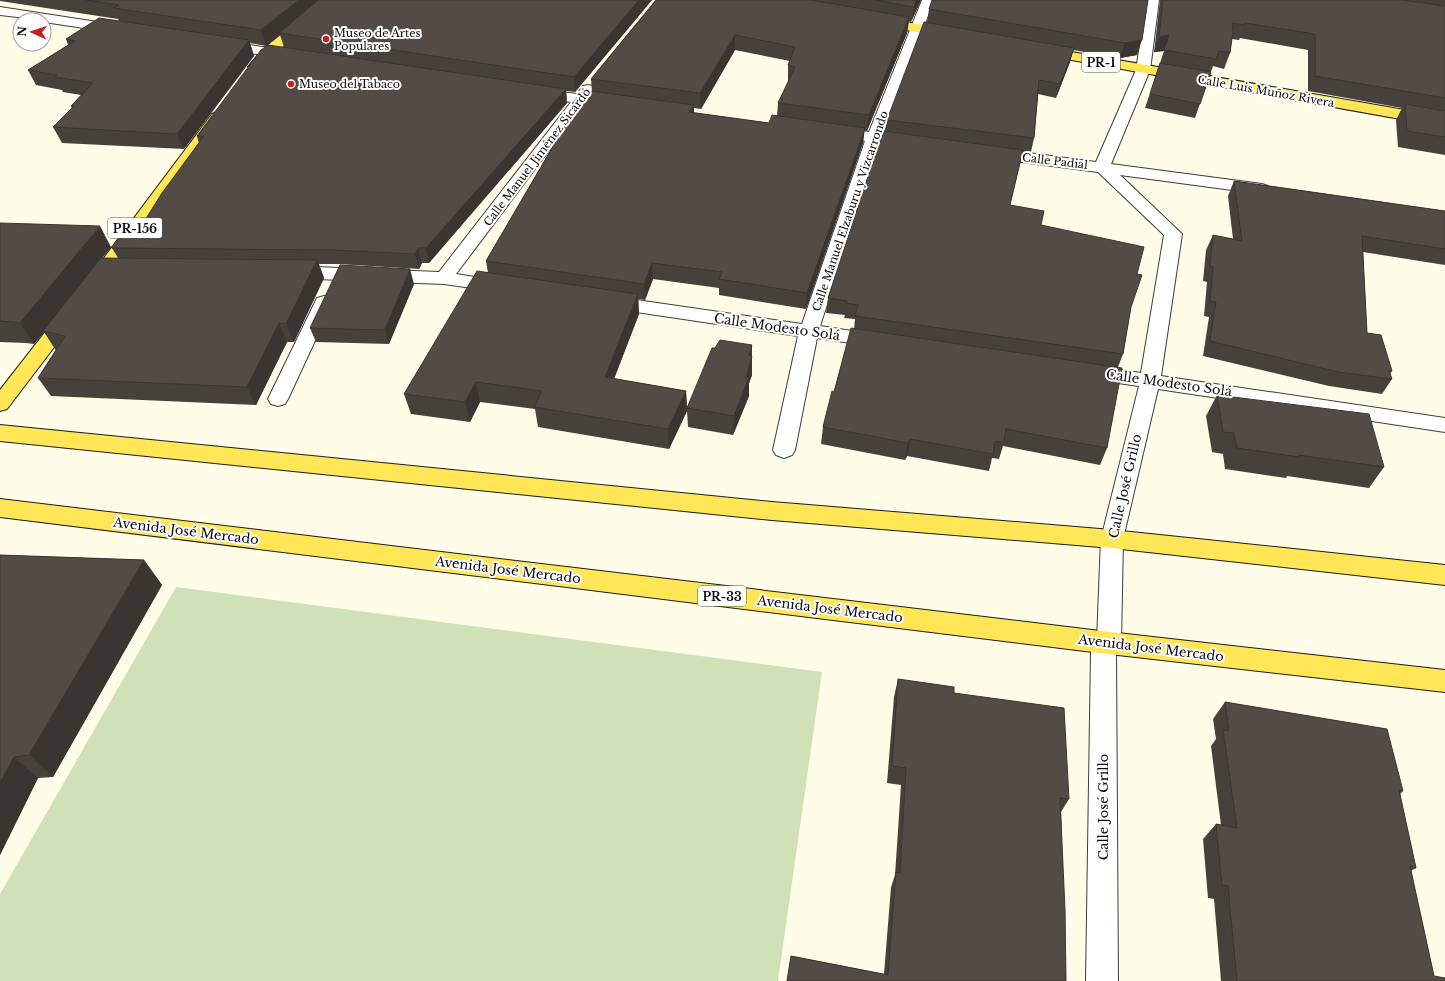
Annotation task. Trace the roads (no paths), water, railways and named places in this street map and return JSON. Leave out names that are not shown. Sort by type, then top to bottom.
[{"type":"main road","points":[[246,79],[268,52],[332,0]]},
{"type":"main road","points":[[864,19],[964,37]]},
{"type":"main road","name":"Calle Luis Muñoz Rivera","points":[[1026,48],[1143,70],[1445,122]]},
{"type":"main road","name":"PR-156","points":[[0,404],[105,269],[227,104]]},
{"type":"main road","points":[[0,433],[772,511],[1112,539],[1445,574]]},
{"type":"main road","name":"Avenida José Mercado","points":[[0,508],[1109,643],[1445,681]]},
{"type":"street","name":"Calle Manuel Elzaburu y Vizcarrondo","points":[[784,450],[809,331],[874,138],[928,0]]},
{"type":"street","points":[[1102,167],[1143,70],[1153,0]]},
{"type":"street","points":[[0,11],[134,32]]},
{"type":"street","points":[[205,42],[299,57]]},
{"type":"street","name":"Calle Manuel Jiménez Sicardó","points":[[444,278],[595,80]]},
{"type":"street","points":[[526,91],[619,104]]},
{"type":"street","points":[[820,130],[921,144]]},
{"type":"street","name":"Calle Padial","points":[[976,151],[1274,191]]},
{"type":"street","name":"Calle José Grillo","points":[[1102,167],[1173,234],[1150,380],[1112,539],[1109,643],[1104,651],[1102,981]]},
{"type":"street","points":[[105,269],[128,269]]},
{"type":"street","points":[[276,271],[338,272],[444,278],[514,288]]},
{"type":"street","points":[[278,399],[338,272]]},
{"type":"street","name":"Calle Modesto Solá","points":[[592,299],[894,344]]},
{"type":"street","name":"Calle Modesto Solá","points":[[1073,369],[1445,425]]},
{"type":"place","name":"Museo de Artes Populares","points":[[326,39]]},
{"type":"place","name":"Museo del Tabaco","points":[[291,84]]}]
